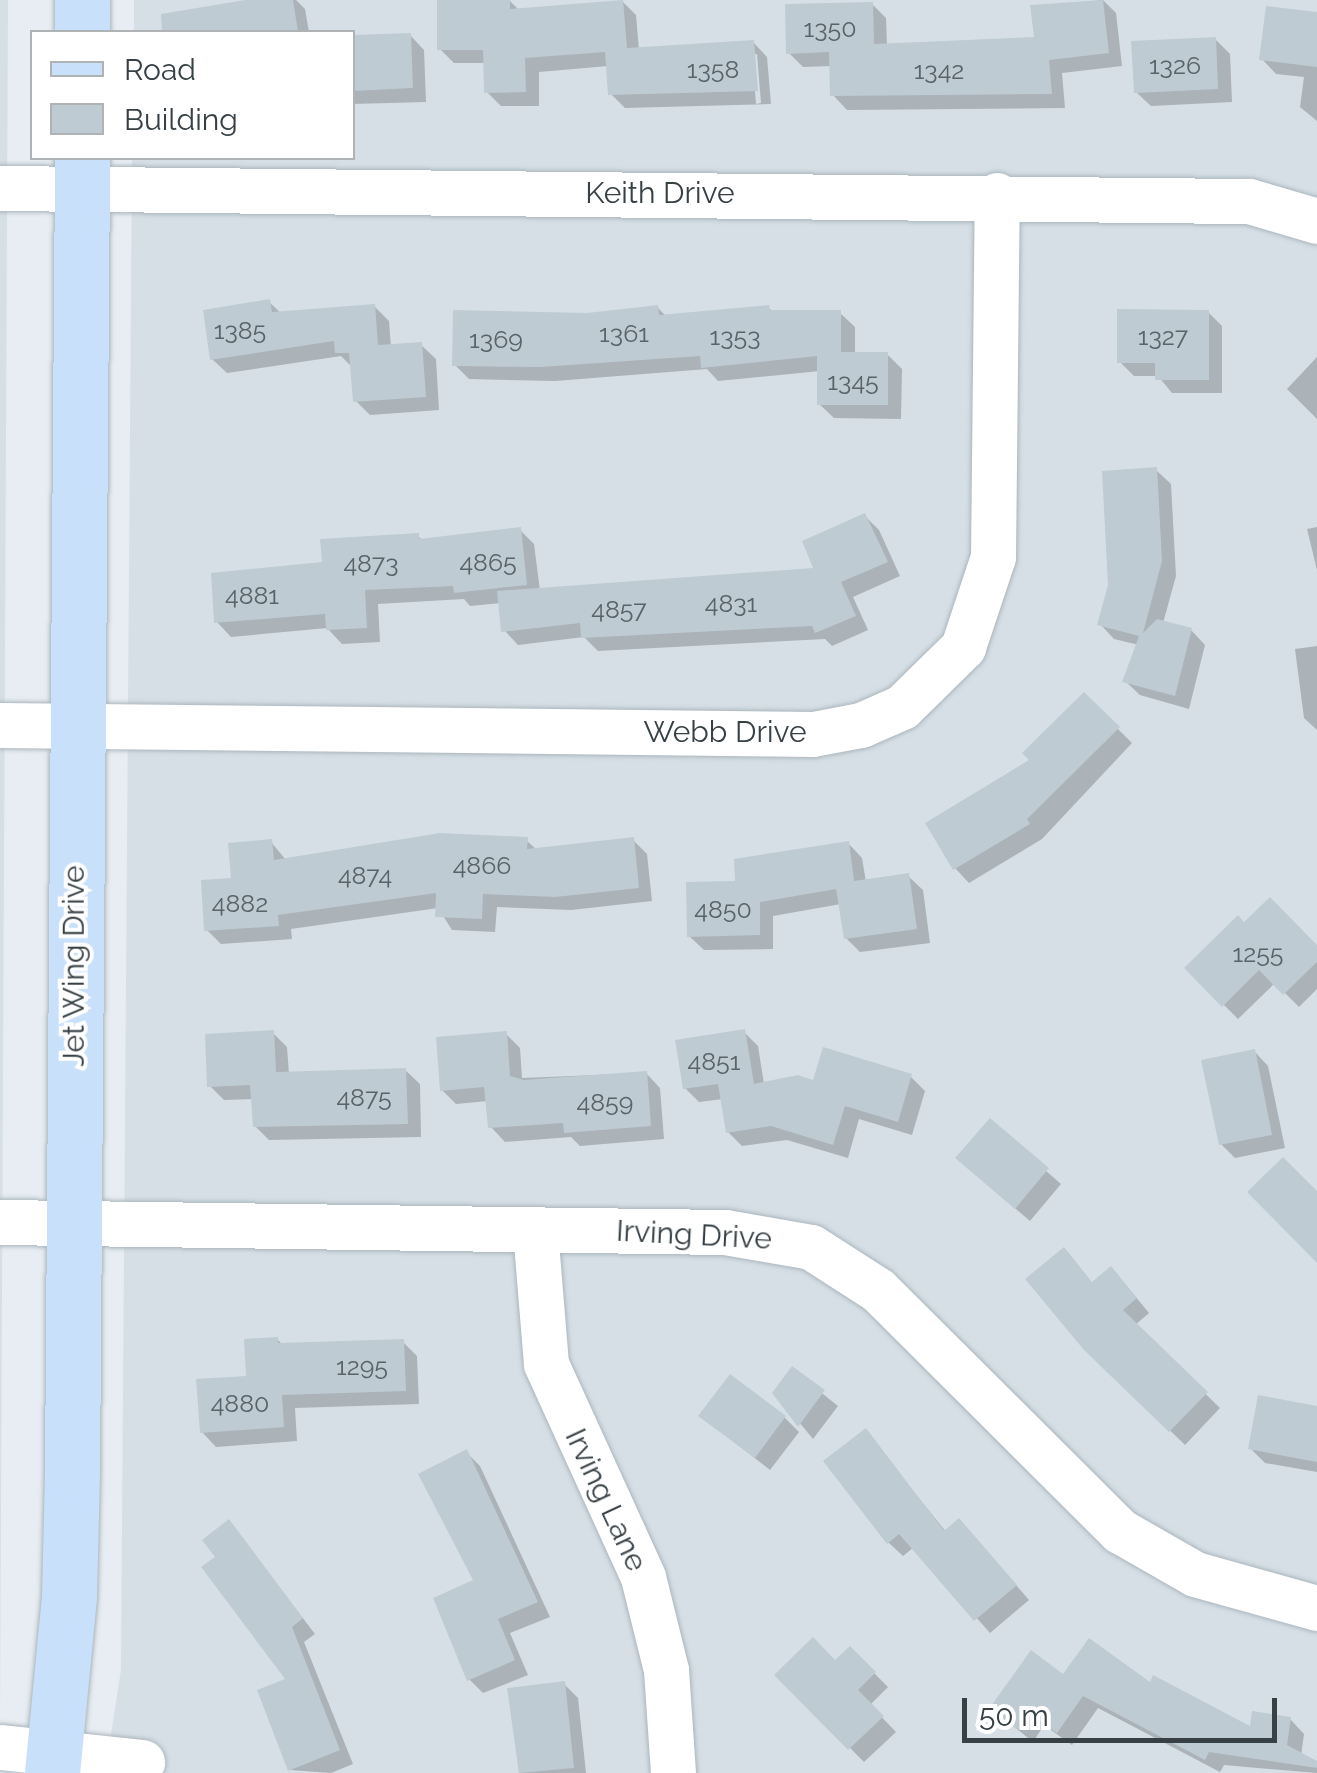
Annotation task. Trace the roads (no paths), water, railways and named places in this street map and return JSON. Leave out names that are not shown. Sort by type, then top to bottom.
[{"type":"main road","points":[[82,0],[82,30]]},
{"type":"main road","name":"Jet Wing Drive","points":[[53,1764],[69,1596],[82,173]]},
{"type":"street","name":"Keith Drive","points":[[0,188],[82,173],[1250,201],[1317,221]]},
{"type":"street","name":"Webb Drive","points":[[0,725],[813,734],[861,725],[902,707],[963,647],[993,557],[997,195]]},
{"type":"street","name":"Irving Drive","points":[[0,1222],[725,1232],[811,1247],[878,1290],[1120,1532],[1195,1574],[1317,1608]]},
{"type":"street","name":"Irving Lane","points":[[535,1230],[546,1364],[643,1577],[666,1670],[673,1773]]},
{"type":"street","points":[[0,1747],[53,1764],[142,1762]]}]
